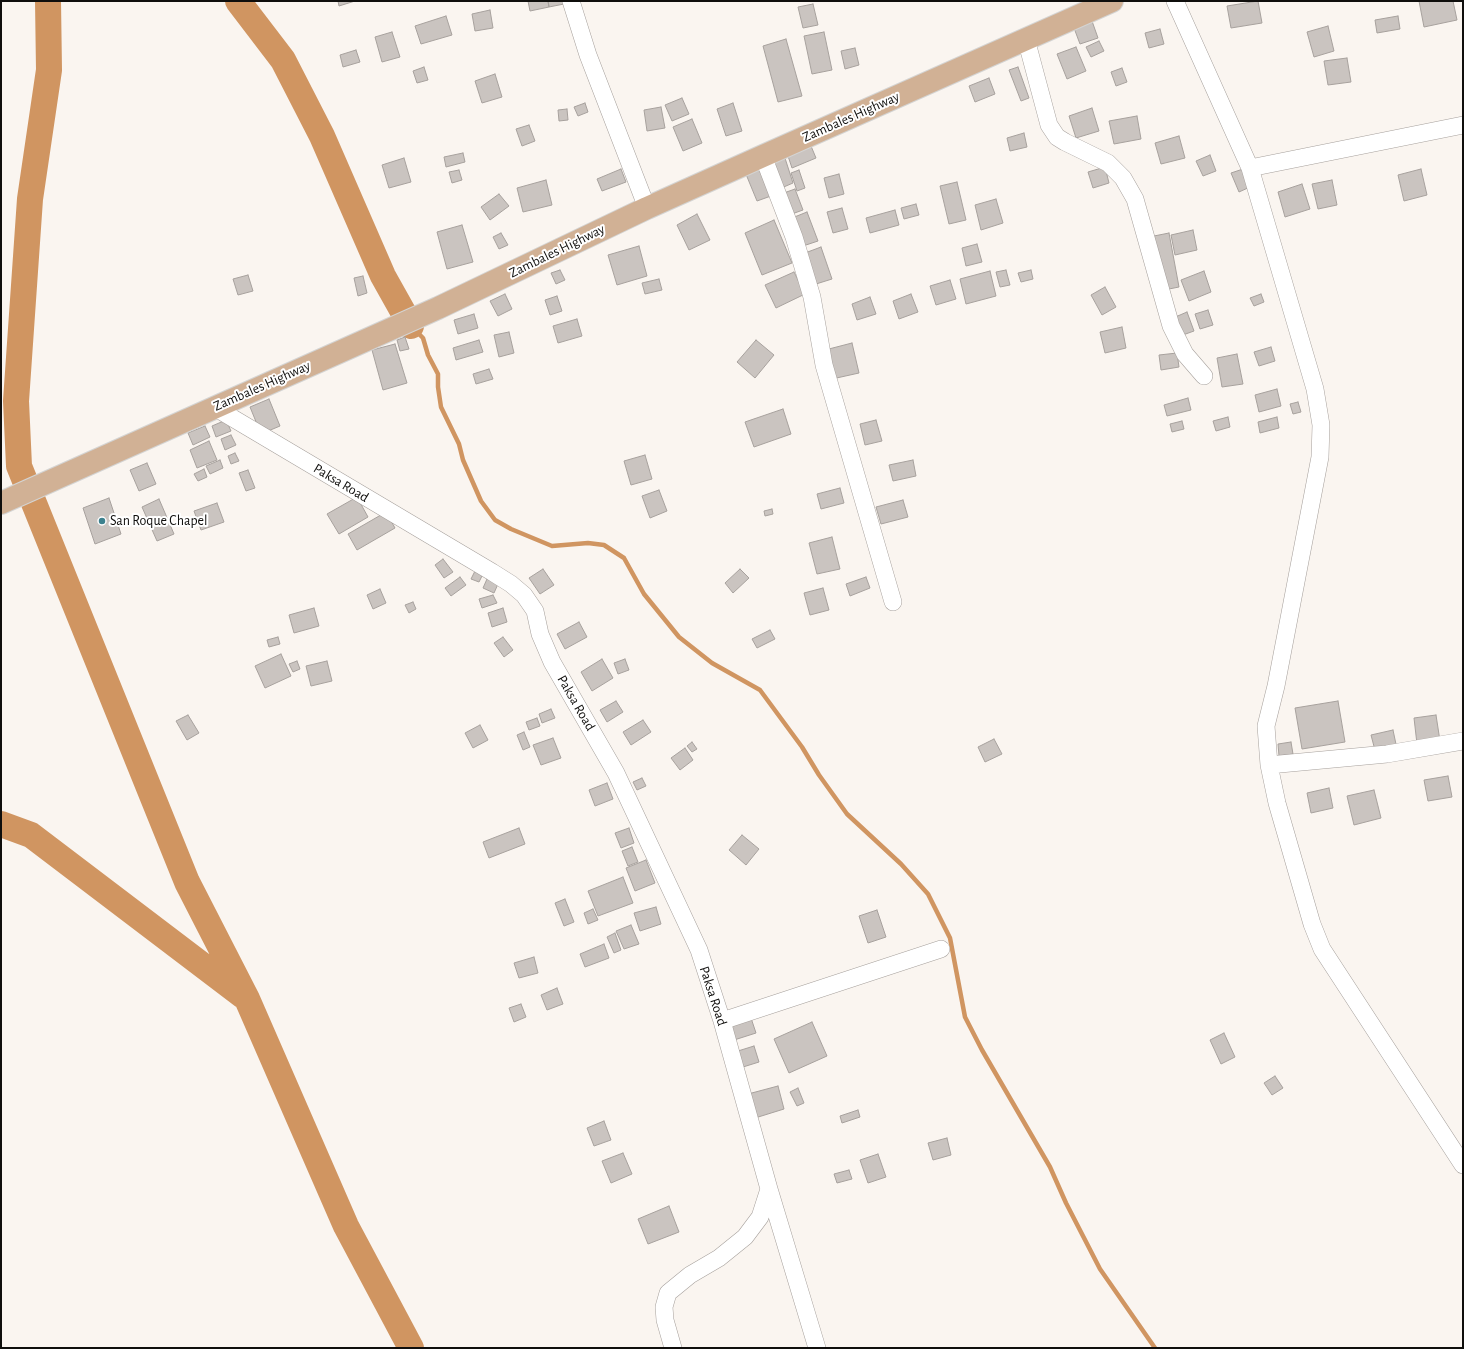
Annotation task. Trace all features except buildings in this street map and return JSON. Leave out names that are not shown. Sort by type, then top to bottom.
[{"type":"main road","name":"Zambales Highway","points":[[4,501],[438,308],[647,208],[1112,1]]},
{"type":"street","points":[[571,1],[588,55],[647,208]]},
{"type":"street","points":[[1175,1],[1250,168],[1315,390],[1321,425],[1319,464],[1276,686],[1266,726],[1269,765],[1277,803],[1310,917],[1322,949],[1463,1165]]},
{"type":"street","points":[[1026,39],[1049,125],[1057,136],[1065,142],[1108,163],[1124,178],[1135,198],[1171,326],[1185,354],[1204,376]]},
{"type":"street","points":[[1250,168],[1463,125]]},
{"type":"street","points":[[763,156],[794,237],[812,296],[824,365],[893,602]]},
{"type":"street","name":"Paksa Road","points":[[214,407],[511,584],[524,594],[535,611],[540,634],[552,662],[616,773],[699,950],[722,1021],[769,1189],[817,1348]]},
{"type":"street","points":[[1269,765],[1387,754],[1463,741]]},
{"type":"street","points":[[722,1021],[941,949]]},
{"type":"street","points":[[673,1348],[665,1320],[664,1307],[668,1293],[690,1274],[720,1258],[745,1237],[760,1217],[769,1189]]},
{"type":"waterway","points":[[48,1],[49,70],[30,199],[16,401],[19,466],[187,882],[247,999],[346,1226],[411,1348]]},
{"type":"waterway","points":[[238,1],[283,60],[322,136],[383,276],[411,326]]},
{"type":"waterway","points":[[412,327],[423,338],[428,355],[438,374],[441,407],[459,444],[463,460],[481,501],[495,520],[511,529],[552,546],[588,543],[604,545],[624,558],[644,594],[679,637],[712,663],[760,690],[802,747],[819,775],[847,814],[901,864],[928,894],[950,938],[965,1017],[982,1050],[1050,1167],[1066,1203],[1100,1269],[1155,1348]]},
{"type":"waterway","points":[[1,824],[31,835],[243,996]]},
{"type":"place","name":"San Roque Chapel","points":[[102,521]]}]
